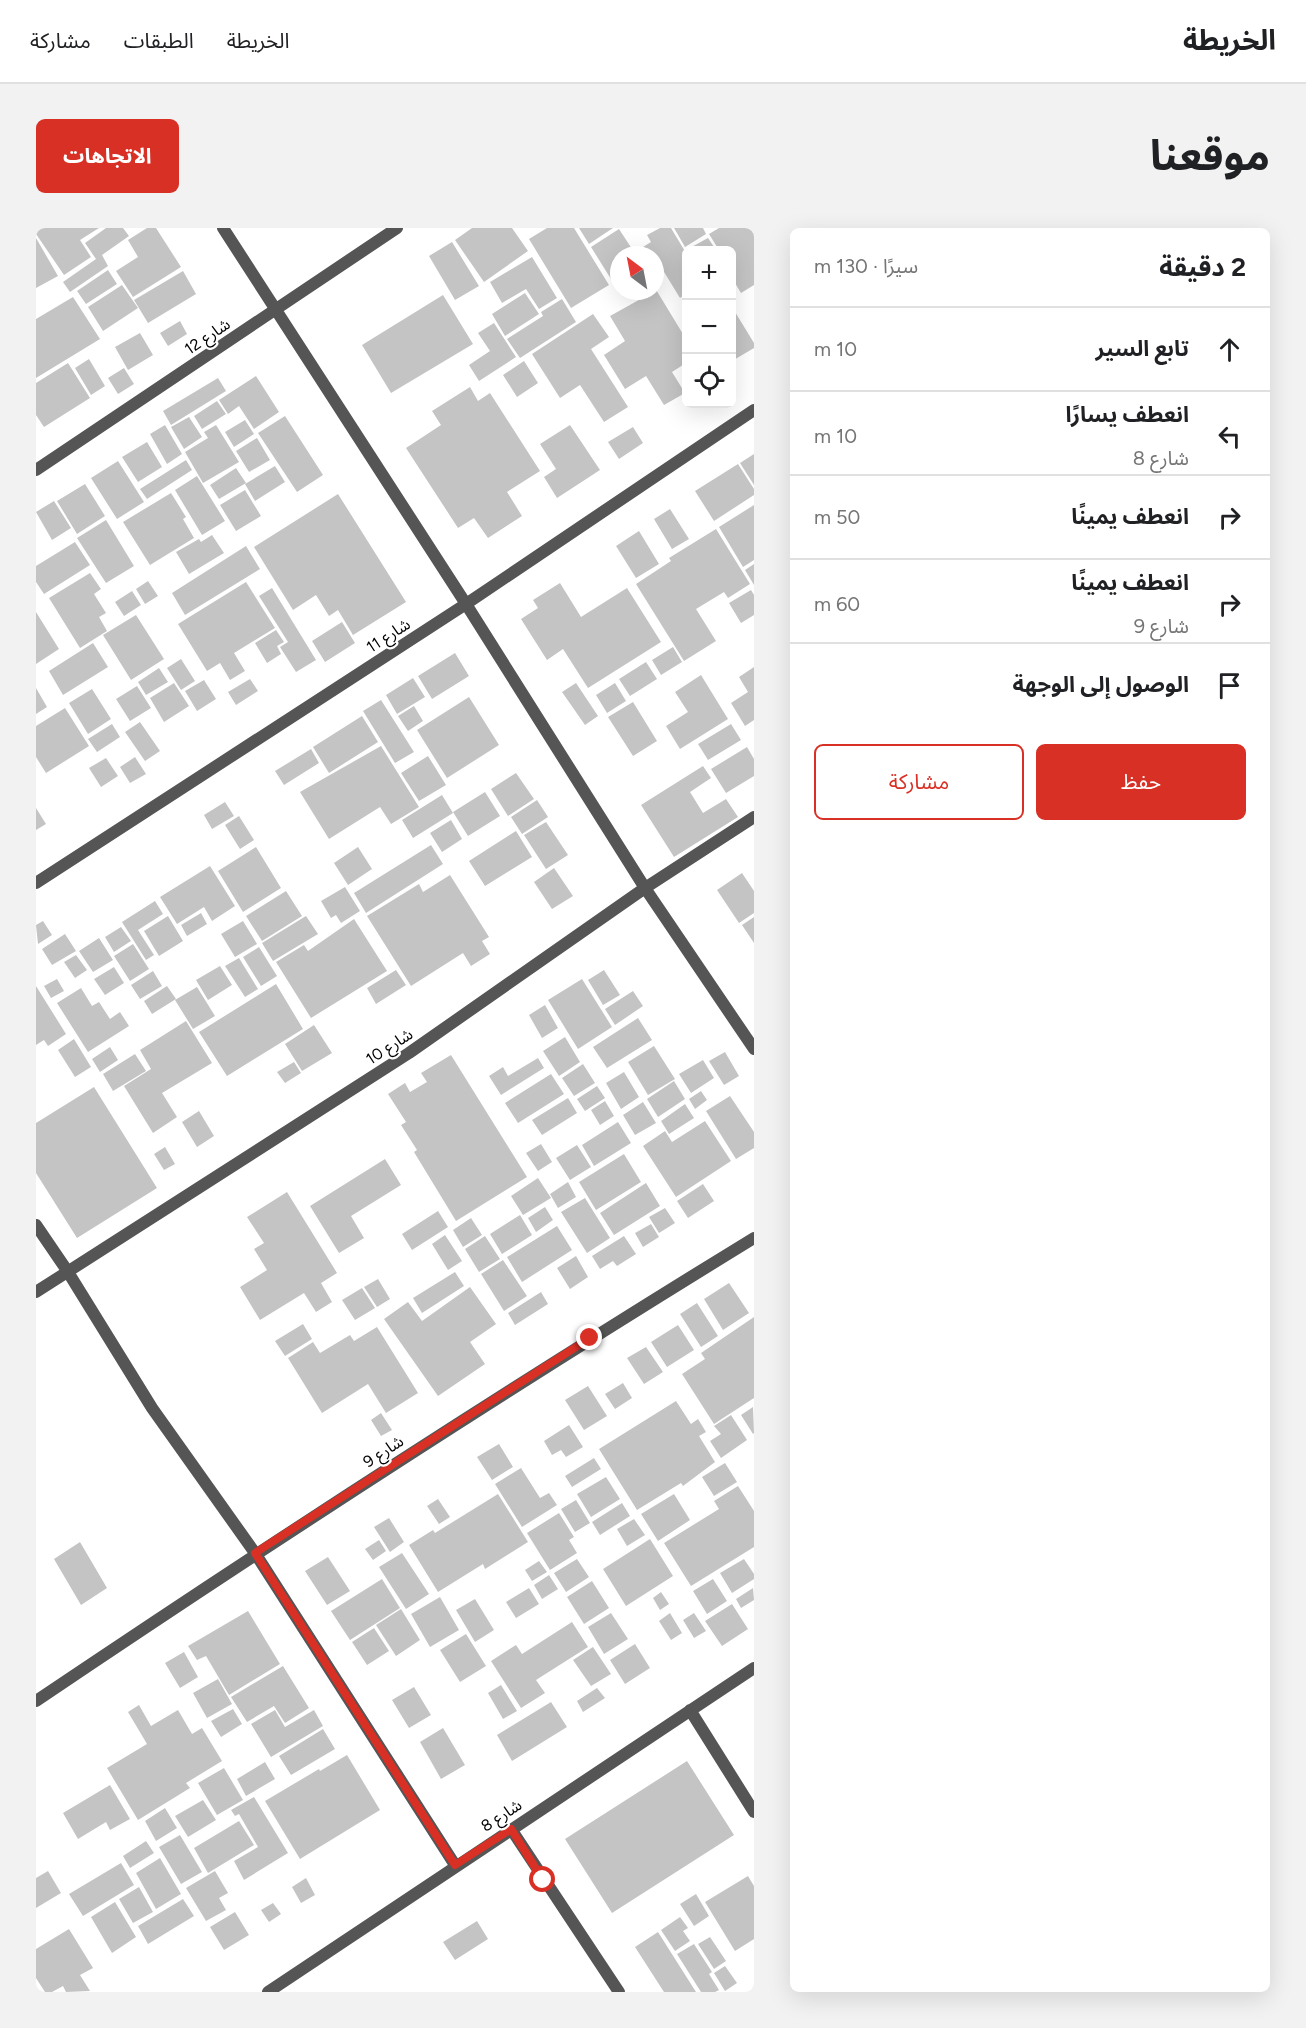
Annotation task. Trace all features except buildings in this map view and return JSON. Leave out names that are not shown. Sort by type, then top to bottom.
[{"type":"street","points":[[223,228],[466,604],[645,888],[754,1049]]},
{"type":"street","name":"شارع 12","points":[[36,470],[397,228]]},
{"type":"street","name":"شارع 11","points":[[36,884],[466,604],[673,462],[754,410]]},
{"type":"street","name":"شارع 10","points":[[36,1292],[410,1053],[645,888],[754,817]]},
{"type":"street","points":[[36,1225],[68,1272],[152,1408],[255,1553],[455,1865]]},
{"type":"street","name":"شارع 9","points":[[36,1701],[255,1553],[590,1338],[754,1238]]},
{"type":"street","name":"شارع 8","points":[[268,1992],[455,1865],[754,1668]]},
{"type":"street","points":[[690,1710],[754,1812]]},
{"type":"street","points":[[511,1829],[619,1992]]},
{"type":"route","points":[[543,1880],[511,1829],[455,1865],[255,1553],[590,1338]]}]
